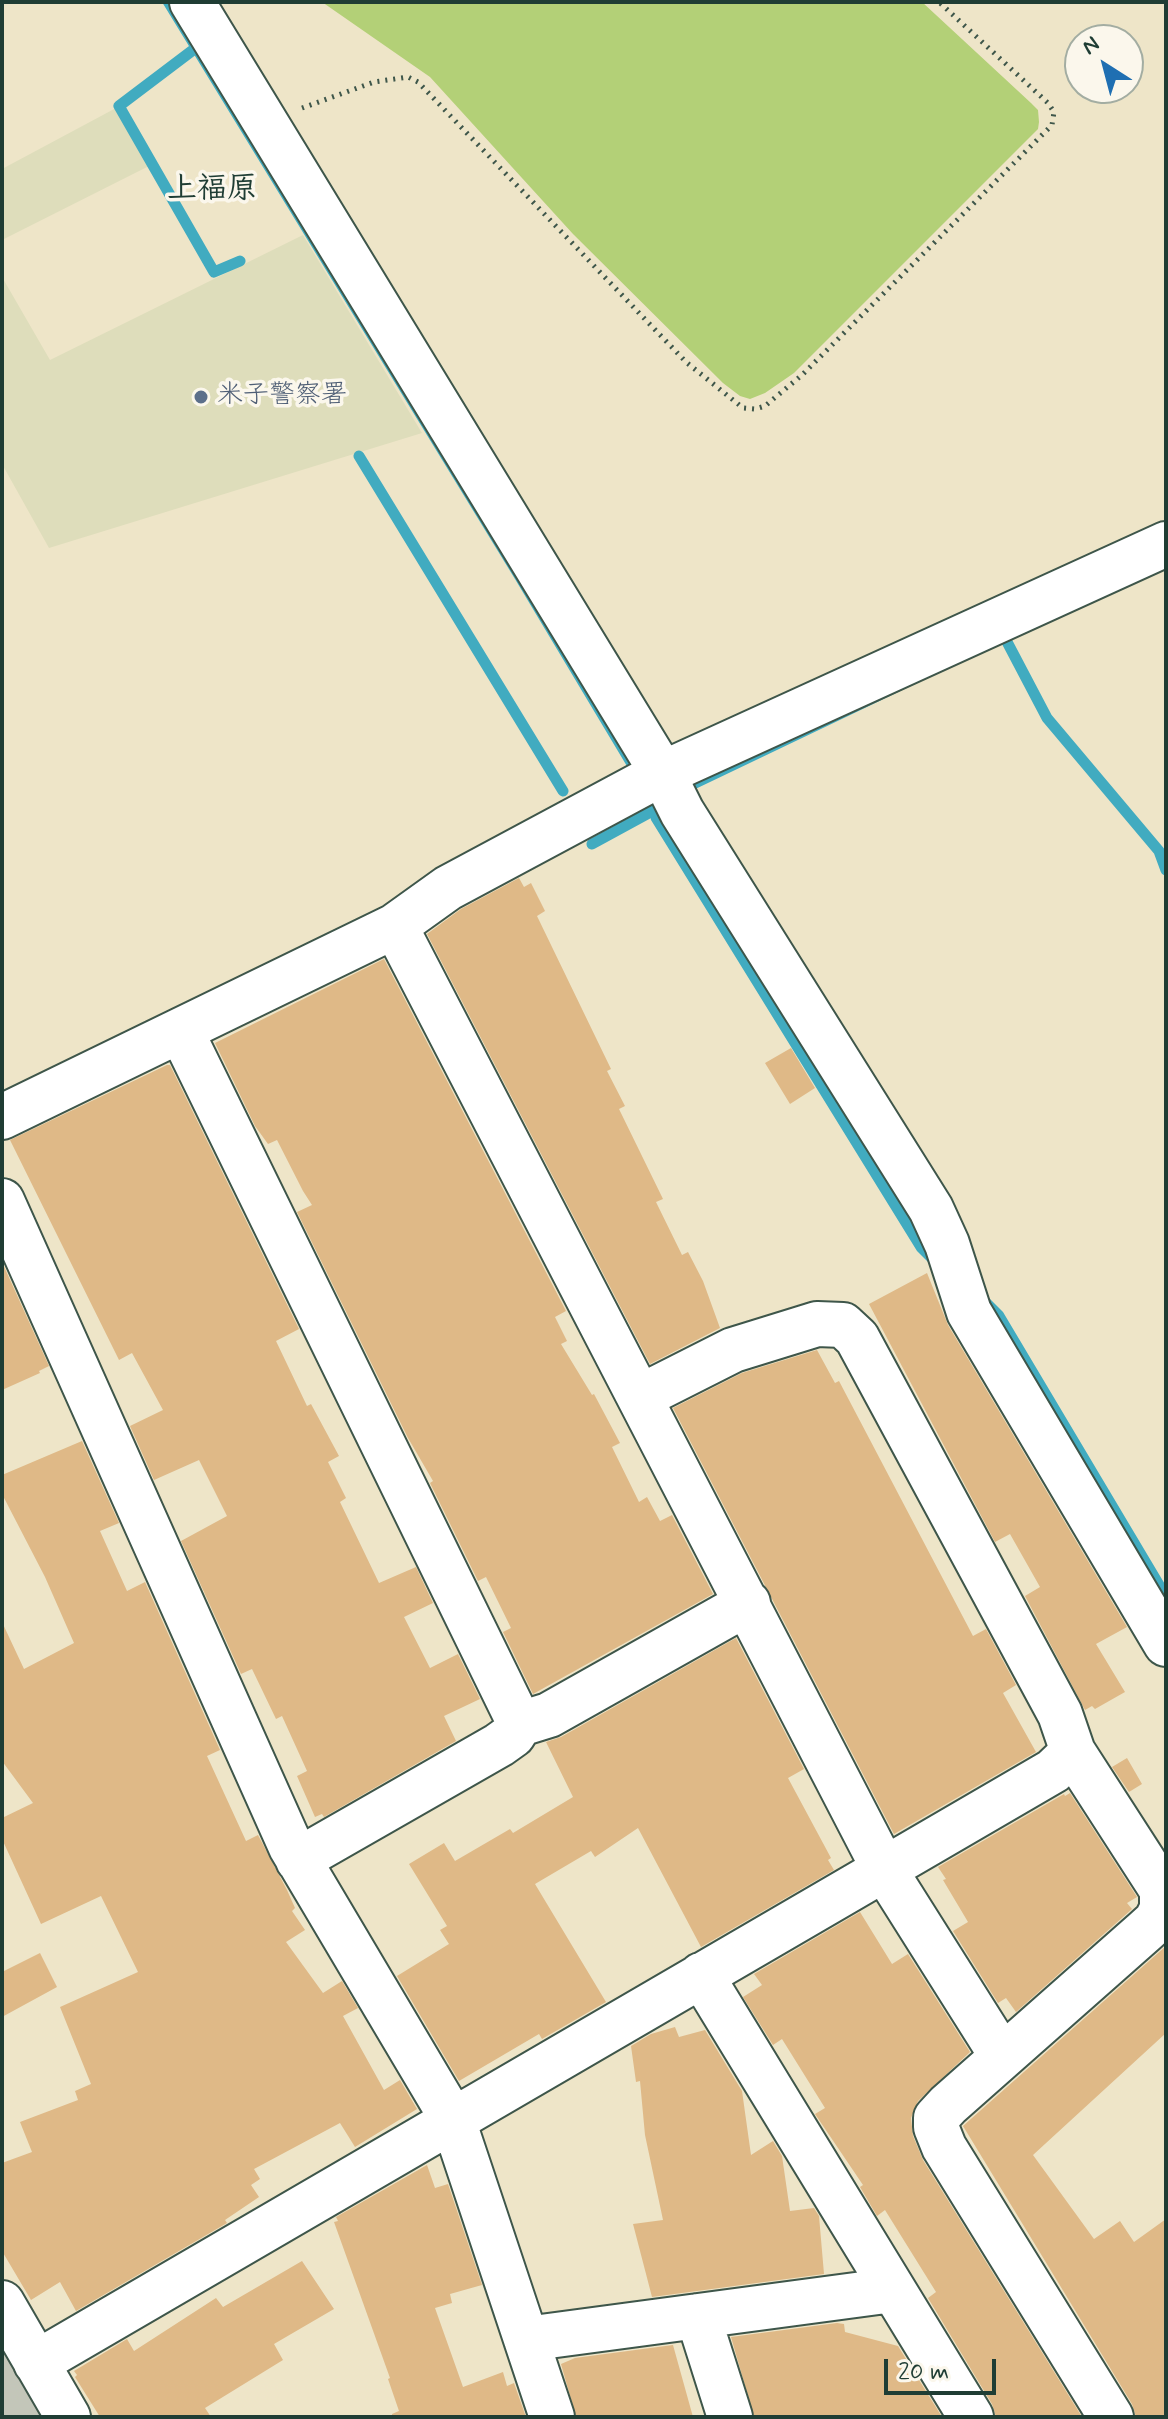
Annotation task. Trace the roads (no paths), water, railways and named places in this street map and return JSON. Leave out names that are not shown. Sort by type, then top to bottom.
[{"type":"street","points":[[192,2],[269,125],[659,787],[931,1209],[947,1244],[969,1312],[1166,1644]]},
{"type":"street","points":[[2,1117],[395,926],[448,888],[1166,544]]},
{"type":"street","points":[[395,926],[884,1869],[1002,2056]]},
{"type":"street","points":[[181,1031],[520,1724]]},
{"type":"street","points":[[2,1201],[298,1860],[453,2120],[552,2417]]},
{"type":"street","points":[[640,1397],[733,1350],[817,1324],[843,1325],[857,1338],[1060,1714],[1073,1752],[1162,1890],[1162,1909],[1156,1921],[936,2118],[944,2147],[1111,2417]]},
{"type":"street","points":[[298,1860],[499,1745],[513,1735],[520,1724],[549,1715],[748,1603]]},
{"type":"street","points":[[36,2363],[1053,1771],[1073,1752]]},
{"type":"street","points":[[701,1975],[971,2417]]},
{"type":"street","points":[[526,2339],[893,2290]]},
{"type":"street","points":[[2,2303],[68,2417]]},
{"type":"street","points":[[698,2316],[730,2417]]},
{"type":"water","points":[[162,2],[177,2],[648,764],[1166,561],[1166,568],[664,804],[933,1242],[1003,1312],[1166,1586],[1166,1618],[987,1321],[917,1251],[651,820],[646,798]]},
{"type":"waterway","points":[[197,47],[119,106],[214,272],[240,261]]},
{"type":"waterway","points":[[359,456],[563,791]]},
{"type":"waterway","points":[[1005,638],[1047,718],[1159,851],[1166,870]]},
{"type":"waterway","points":[[592,844],[660,807]]},
{"type":"place","name":"米子警察署","points":[[201,397]]},
{"type":"district","name":"上福原","points":[[212,191]]}]
